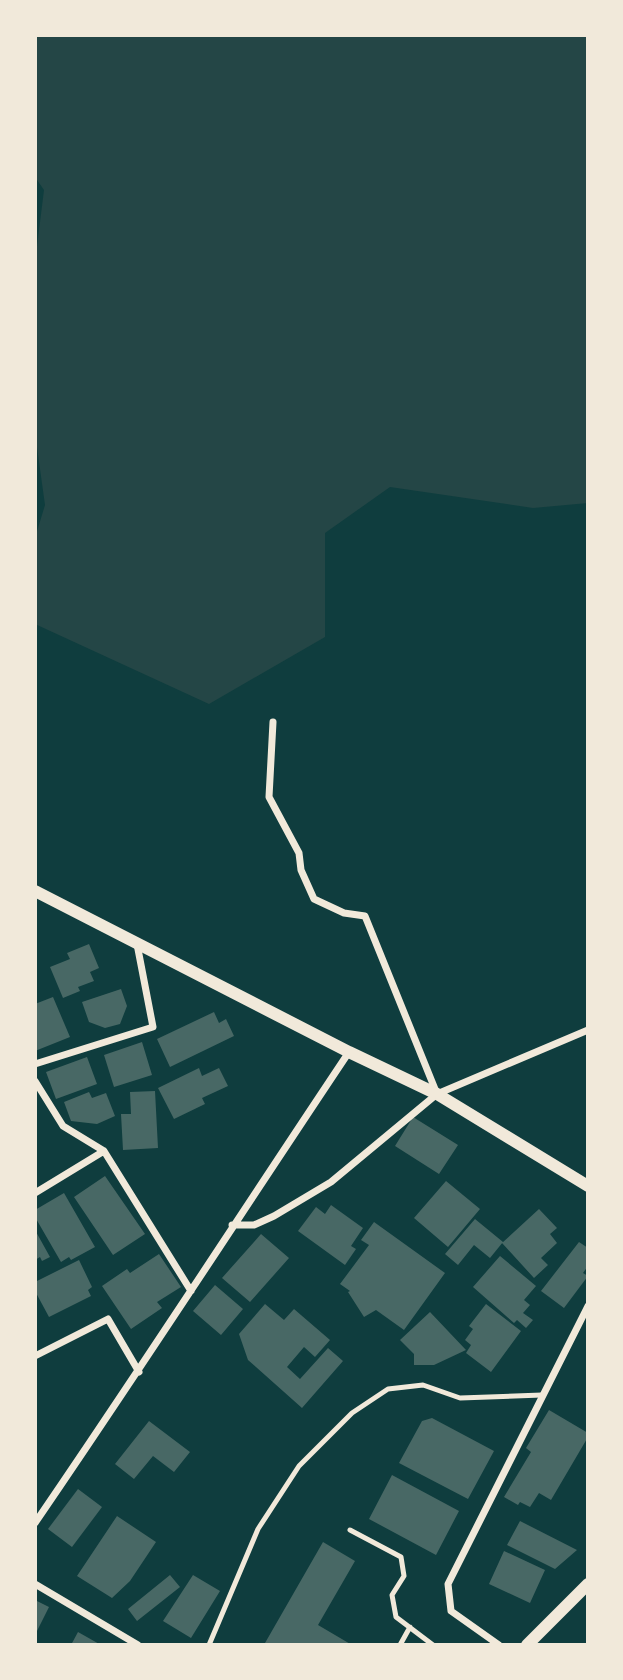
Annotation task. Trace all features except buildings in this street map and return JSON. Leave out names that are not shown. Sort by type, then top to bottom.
[{"type":"street","points":[[273,722],[268,797],[299,853],[301,870],[314,899],[344,913],[366,916],[437,1094]]},
{"type":"street","points":[[35,891],[349,1052],[437,1094],[588,1186]]},
{"type":"street","points":[[35,1064],[153,1027],[137,944]]},
{"type":"street","points":[[232,1226],[254,1226],[331,1182],[437,1094],[588,1030]]},
{"type":"street","points":[[35,1523],[139,1371],[349,1052]]},
{"type":"street","points":[[35,1081],[63,1126],[104,1151],[191,1291]]},
{"type":"street","points":[[35,1193],[104,1151]]},
{"type":"street","points":[[499,1645],[450,1611],[448,1584],[588,1306]]},
{"type":"street","points":[[35,1356],[108,1319],[139,1371]]},
{"type":"street","points":[[35,1584],[138,1645]]},
{"type":"street","points":[[527,1645],[588,1584]]},
{"type":"lane","points":[[209,1645],[258,1529],[299,1466],[352,1413],[388,1389],[423,1385],[460,1398],[542,1395]]},
{"type":"lane","points":[[350,1530],[401,1557],[404,1576],[392,1595],[396,1616],[433,1645]]},
{"type":"lane","points":[[400,1645],[410,1627]]},
{"type":"shaded area","points":[[35,35],[588,35],[588,503],[533,508],[390,487],[325,533],[325,637],[209,704],[35,624],[35,538],[45,505],[35,433],[35,262],[44,190],[35,177]]}]
